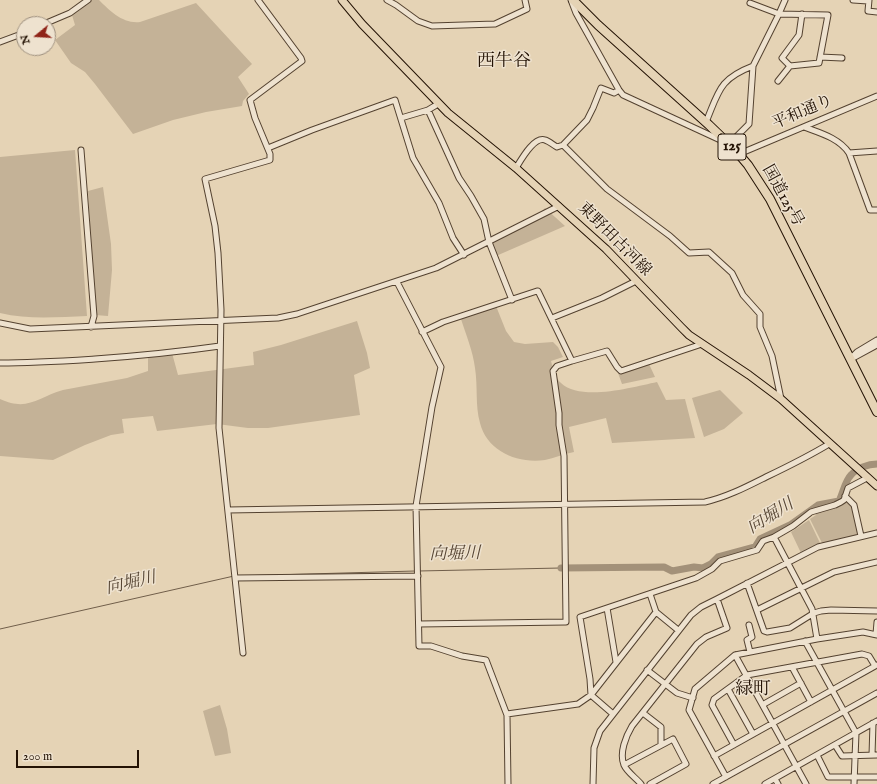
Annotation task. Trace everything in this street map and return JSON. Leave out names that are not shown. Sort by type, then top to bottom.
[{"type":"highway","name":"国道125号","points":[[572,0],[740,154],[770,199],[877,412]]},
{"type":"main road","name":"東野田古河線","points":[[343,0],[362,24],[438,104],[516,168],[606,249],[681,327],[702,344],[749,375],[781,399],[877,486]]},
{"type":"street","points":[[56,19],[70,13],[88,0]]},
{"type":"street","points":[[243,653],[219,428],[221,321],[218,253],[215,226],[205,179],[270,160],[268,148],[255,118],[250,100],[302,61],[258,0]]},
{"type":"street","points":[[387,0],[418,21],[432,26],[495,24],[527,9],[525,0]]},
{"type":"street","points":[[572,0],[576,13],[619,90],[627,98],[729,144],[749,124],[753,66],[785,0]]},
{"type":"street","points":[[853,0],[868,0],[868,11],[877,12]]},
{"type":"street","points":[[750,3],[779,14],[828,14],[819,63],[790,66],[778,81]]},
{"type":"street","points":[[790,66],[782,58],[799,35],[802,14]]},
{"type":"street","points":[[0,42],[16,35]]},
{"type":"street","points":[[820,57],[842,58]]},
{"type":"street","points":[[706,122],[719,92],[727,80],[739,72],[753,66]]},
{"type":"street","points":[[516,168],[533,144],[538,141],[545,140],[557,147],[563,145],[587,120],[601,88],[614,93],[619,90]]},
{"type":"street","name":"平和通り","points":[[740,154],[877,96]]},
{"type":"street","points":[[268,148],[312,130],[395,100],[416,164],[439,204],[453,238],[464,255]]},
{"type":"street","points":[[401,118],[428,110],[438,104]]},
{"type":"street","points":[[428,110],[459,178],[484,219],[489,242],[512,300]]},
{"type":"street","points":[[804,127],[840,143],[849,153],[868,206],[870,210],[877,210]]},
{"type":"street","points":[[563,145],[607,189],[670,236],[689,253],[709,252],[732,273],[743,295],[760,314],[760,327],[772,356],[781,399]]},
{"type":"street","points":[[81,150],[94,316],[91,327]]},
{"type":"street","points":[[849,153],[877,150]]},
{"type":"street","points":[[0,323],[30,329],[278,318],[297,314],[436,268],[559,206]]},
{"type":"street","points":[[552,318],[606,297],[636,281]]},
{"type":"street","points":[[397,282],[441,367],[432,407],[416,506],[419,646],[431,646],[462,656],[486,660],[507,714],[508,784]]},
{"type":"street","points":[[422,332],[443,322],[538,291],[572,361]]},
{"type":"street","points":[[850,359],[857,352],[877,340]]},
{"type":"street","points":[[419,624],[566,622],[564,456],[553,371],[557,366],[607,351],[621,371],[702,344]]},
{"type":"street","points":[[850,359],[859,356],[877,345]]},
{"type":"street","points":[[0,363],[49,362],[146,355],[220,346]]},
{"type":"street","points":[[228,510],[706,502],[729,495],[813,454],[829,444]]},
{"type":"street","points":[[613,714],[591,695],[590,679],[580,618],[696,578],[712,569],[720,561],[757,550],[763,541],[774,537],[793,526],[814,510],[841,502],[850,486],[866,477]]},
{"type":"street","points":[[845,496],[854,505],[860,536]]},
{"type":"street","points":[[594,784],[593,753],[595,743],[604,725],[678,630],[696,610],[824,544],[877,533]]},
{"type":"street","points":[[774,537],[814,613],[817,639]]},
{"type":"street","points":[[757,610],[834,572],[877,562]]},
{"type":"street","points":[[235,578],[418,576]]},
{"type":"street","points":[[747,583],[764,631],[767,632],[790,628],[814,613],[831,610],[877,611]]},
{"type":"street","points":[[650,594],[656,612],[678,630]]},
{"type":"street","points":[[641,784],[624,765],[623,759],[625,739],[632,726],[702,639],[727,628],[717,599]]},
{"type":"street","points":[[607,608],[616,662]]},
{"type":"street","points":[[507,714],[578,704],[591,695],[656,612]]},
{"type":"street","points":[[726,777],[689,710],[695,689],[735,655],[805,641],[863,632],[876,634],[877,622]]},
{"type":"street","points":[[750,625],[752,637],[747,640],[750,652]]},
{"type":"street","points":[[805,641],[856,733],[854,784]]},
{"type":"street","points":[[714,756],[734,745],[753,734],[811,702],[832,690],[876,666],[869,656],[862,654],[747,675],[714,699],[712,705],[734,745]]},
{"type":"street","points":[[735,655],[764,704],[806,784]]},
{"type":"street","points":[[792,667],[811,702]]},
{"type":"street","points":[[647,670],[677,693],[692,698]]},
{"type":"street","points":[[764,704],[801,683]]},
{"type":"street","points":[[728,689],[753,734]]},
{"type":"street","points":[[713,784],[877,693]]},
{"type":"street","points":[[643,713],[661,727],[661,745]]},
{"type":"street","points":[[765,784],[875,722]]},
{"type":"street","points":[[835,745],[842,756],[874,755],[875,722]]},
{"type":"street","points":[[624,765],[673,738],[686,764],[650,784]]},
{"type":"street","points":[[816,755],[828,777],[877,777]]},
{"type":"street","points":[[775,779],[778,784]]},
{"type":"shaded area","points":[[91,0],[99,0],[122,19],[140,22],[196,3],[252,64],[238,77],[249,94],[243,101],[242,106],[206,112],[173,120],[133,134],[95,84],[85,72],[71,63],[56,41],[56,39],[75,25],[72,15]]},
{"type":"shaded area","points":[[75,150],[87,316],[22,317],[0,313],[0,157]]},
{"type":"shaded area","points":[[103,187],[111,244],[112,270],[108,316],[95,315],[88,191]]},
{"type":"shaded area","points":[[545,208],[565,226],[496,256],[489,243],[531,222]]},
{"type":"shaded area","points":[[496,306],[506,331],[514,342],[525,344],[553,342],[558,347],[563,357],[551,361],[553,370],[559,381],[570,389],[581,392],[608,392],[657,382],[666,400],[685,399],[695,438],[612,443],[606,418],[569,427],[574,452],[545,460],[534,461],[524,460],[505,454],[489,441],[480,423],[474,362],[461,319]]},
{"type":"shaded area","points":[[357,321],[370,368],[354,375],[360,415],[268,428],[248,428],[217,424],[157,431],[153,416],[122,419],[124,433],[111,435],[53,460],[0,456],[0,399],[10,403],[26,404],[63,390],[127,378],[148,371],[148,355],[172,353],[178,375],[254,365],[253,352],[281,345]]},
{"type":"shaded area","points":[[649,364],[655,377],[622,384],[618,373]]},
{"type":"shaded area","points":[[720,390],[743,413],[724,429],[704,437],[692,398]]},
{"type":"shaded area","points":[[846,499],[853,506],[859,536],[822,543],[810,519],[816,515],[814,512]]},
{"type":"shaded area","points":[[809,520],[820,543],[801,553],[791,532]]},
{"type":"shaded area","points":[[220,705],[227,729],[231,753],[215,756],[203,711]]},
{"type":"waterway","name":"向堀川","points":[[561,568],[664,567],[672,571],[694,567],[703,568],[711,564],[718,557],[755,547],[760,539],[790,525],[818,505],[839,501],[847,480],[856,470],[877,464]]},
{"type":"waterway","name":"向堀川","points":[[419,571],[561,568]]},
{"type":"waterway","name":"向堀川","points":[[237,576],[415,571]]},
{"type":"waterway","name":"向堀川","points":[[0,629],[234,576]]},
{"type":"district","name":"西牛谷","points":[[504,62]]},
{"type":"district","name":"緑町","points":[[753,690]]}]
